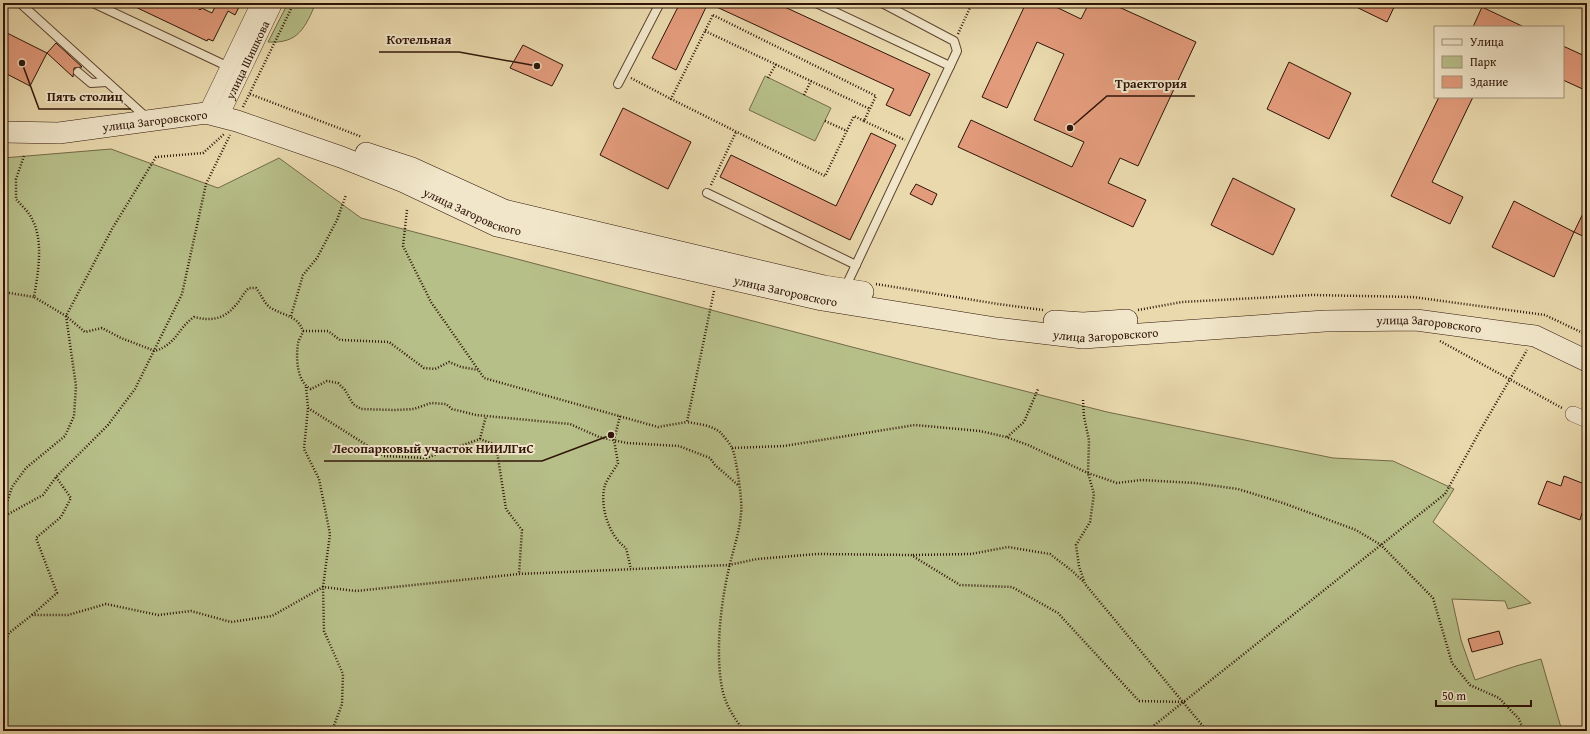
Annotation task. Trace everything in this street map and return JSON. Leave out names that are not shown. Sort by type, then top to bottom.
[{"type":"street","name":"улица Шишкова","points":[[227,109],[229,67],[259,3]]},
{"type":"street","name":"улица Шишкова","points":[[227,109],[275,3]]},
{"type":"street","name":"улица Загоровского","points":[[227,109],[404,182],[497,226],[822,300],[996,328],[1083,338],[1324,321],[1416,320],[1535,336],[1587,361]]},
{"type":"street","name":"улица Загоровского","points":[[3,123],[145,116],[227,109],[412,168],[504,210],[844,289],[1000,316],[1083,323],[1323,307],[1417,308],[1541,324],[1587,346]]},
{"type":"street","name":"улица Загоровского","points":[[3,132],[59,133],[145,116]]},
{"type":"street","points":[[1573,414],[1587,420]]},
{"type":"lane","points":[[20,3],[145,116]]},
{"type":"lane","points":[[93,3],[229,67]]},
{"type":"lane","points":[[618,84],[660,3]]},
{"type":"lane","points":[[816,3],[950,66]]},
{"type":"lane","points":[[844,289],[957,51],[954,41],[882,3]]},
{"type":"lane","points":[[78,72],[91,83],[107,82]]},
{"type":"lane","points":[[707,193],[856,265]]},
{"type":"path","points":[[200,3],[200,10]]},
{"type":"path","points":[[3,516],[12,487],[26,468],[65,436],[74,416],[76,386],[66,316],[112,229],[156,156],[204,153],[227,109],[294,3]]},
{"type":"path","points":[[954,41],[972,3]]},
{"type":"path","points":[[671,99],[713,15],[876,96],[864,121]]},
{"type":"path","points":[[706,31],[870,109]]},
{"type":"path","points":[[768,78],[776,64]]},
{"type":"path","points":[[623,74],[825,176],[854,116],[912,144]]},
{"type":"path","points":[[804,95],[811,81]]},
{"type":"path","points":[[227,109],[364,138]]},
{"type":"path","points":[[3,516],[43,495],[56,477],[108,425],[135,389],[182,294],[206,184],[227,109]]},
{"type":"path","points":[[825,121],[847,131]]},
{"type":"path","points":[[707,193],[736,132]]},
{"type":"path","points":[[24,156],[16,179],[16,199],[32,219],[39,245],[38,268],[34,297]]},
{"type":"path","points":[[291,316],[304,275],[316,258],[337,220],[346,195]]},
{"type":"path","points":[[407,210],[403,246],[431,302],[484,378],[658,427],[686,422],[706,426],[720,432],[732,448],[738,485],[742,498],[742,514],[729,565],[721,623],[720,660],[722,689],[732,716],[744,731]]},
{"type":"path","points":[[875,283],[998,304],[1051,310]]},
{"type":"path","points":[[3,292],[34,297],[66,316],[85,332],[102,328],[121,338],[155,351],[167,347],[176,339],[183,325],[194,317],[206,320],[218,319],[227,313],[235,306],[249,288],[256,288],[270,308],[291,316],[301,325],[303,331],[298,340],[299,373],[306,387],[308,408],[304,449],[319,479],[330,534],[323,587],[324,631],[343,674],[342,704],[332,731]]},
{"type":"path","points":[[686,422],[712,308]]},
{"type":"path","points":[[303,331],[328,331],[340,340],[389,342],[424,368],[435,369],[450,362],[460,368],[478,370]]},
{"type":"path","points":[[1436,338],[1573,414]]},
{"type":"path","points":[[1147,731],[1445,494],[1528,348],[1520,347]]},
{"type":"path","points":[[306,387],[310,389],[327,381],[338,383],[345,390],[354,404],[361,409],[414,409],[432,403],[446,404],[452,409],[486,416],[570,424],[599,437],[627,443],[679,446],[701,453],[710,458],[715,465],[738,485]]},
{"type":"path","points":[[1006,437],[1024,422],[1038,389]]},
{"type":"path","points":[[1083,400],[1084,417],[1089,440],[1088,473],[1094,494],[1090,522],[1076,545],[1079,566],[1085,584]]},
{"type":"path","points":[[308,408],[384,456],[426,458],[480,439],[496,445],[506,509],[522,530],[519,574]]},
{"type":"path","points":[[480,439],[486,416]]},
{"type":"path","points":[[620,416],[614,440],[618,463],[605,485],[604,503],[607,521],[619,543],[626,548],[631,569]]},
{"type":"path","points":[[732,448],[784,446],[915,426],[980,431],[1006,437],[1088,473],[1117,483],[1141,480],[1238,489],[1356,530],[1381,545],[1433,598],[1452,663],[1470,684],[1499,698],[1519,719],[1524,731]]},
{"type":"path","points":[[3,648],[9,633],[32,616],[57,593],[36,538],[61,517],[72,498],[56,477]]},
{"type":"path","points":[[32,616],[68,615],[106,604],[158,615],[191,611],[231,622],[272,616],[323,587],[356,590],[519,574],[729,565],[757,559],[817,554],[971,554],[1008,547],[1050,554],[1071,570],[1085,584],[1185,702],[1207,731]]},
{"type":"path","points":[[911,555],[960,585],[1012,587],[1058,613],[1139,700],[1185,702]]},
{"type":"green space","points":[[288,3],[316,3],[308,20],[300,32],[294,37],[279,42],[268,42]]},
{"type":"green space","points":[[765,76],[831,108],[815,141],[749,110]]},
{"type":"green space","points":[[111,149],[218,188],[279,158],[361,218],[852,347],[1107,412],[1333,458],[1393,461],[1454,489],[1433,522],[1531,603],[1508,609],[1505,601],[1452,599],[1461,640],[1475,680],[1541,659],[1562,731],[3,731],[3,158]]},
{"type":"building","points":[[127,3],[191,3],[212,13],[216,5],[211,3],[241,3],[235,15],[228,11],[213,41],[208,39],[207,41]]},
{"type":"building","points":[[680,3],[708,3],[676,70],[652,58]]},
{"type":"building","points":[[708,3],[776,3],[930,74],[910,116],[886,105],[894,89]]},
{"type":"building","points":[[1026,3],[1055,3],[1054,6],[1081,19],[1089,3],[1110,3],[1196,42],[1138,166],[1120,158],[1108,183],[1146,200],[1133,227],[958,147],[971,120],[1072,167],[1084,142],[1034,120],[1064,54],[1037,42],[1007,108],[982,97]]},
{"type":"building","points":[[1348,3],[1396,3],[1387,22]]},
{"type":"building","points":[[1482,7],[1522,26],[1473,26]]},
{"type":"building","points":[[3,31],[47,53],[30,86],[3,72]]},
{"type":"building","points":[[56,43],[82,67],[74,68],[73,77],[47,53]]},
{"type":"building","points":[[523,45],[563,65],[552,86],[510,68]]},
{"type":"building","points":[[1564,46],[1587,57],[1587,91],[1564,80]]},
{"type":"building","points":[[1289,62],[1351,93],[1329,139],[1267,109]]},
{"type":"building","points":[[1439,98],[1473,98],[1432,182],[1463,197],[1450,224],[1391,196]]},
{"type":"building","points":[[623,108],[691,142],[668,189],[600,155]]},
{"type":"building","points":[[871,133],[896,145],[850,240],[720,177],[731,155],[836,206]]},
{"type":"building","points":[[1233,178],[1295,209],[1273,255],[1211,225]]},
{"type":"building","points":[[916,184],[937,194],[932,205],[910,194]]},
{"type":"building","points":[[1514,201],[1574,232],[1554,277],[1492,247]]},
{"type":"building","points":[[1587,205],[1587,238],[1574,232]]},
{"type":"building","points":[[1564,476],[1587,485],[1587,515],[1582,513],[1580,520],[1538,504],[1547,481],[1561,486]]},
{"type":"building","points":[[1499,631],[1503,644],[1472,652],[1468,639]]},
{"type":"place","name":"Пять столиц","points":[[22,63]]},
{"type":"place","name":"Котельная","points":[[537,66]]},
{"type":"place","name":"Траектория","points":[[1070,128]]},
{"type":"place","name":"Лесопарковый участок НИИЛГиС","points":[[611,435]]}]
